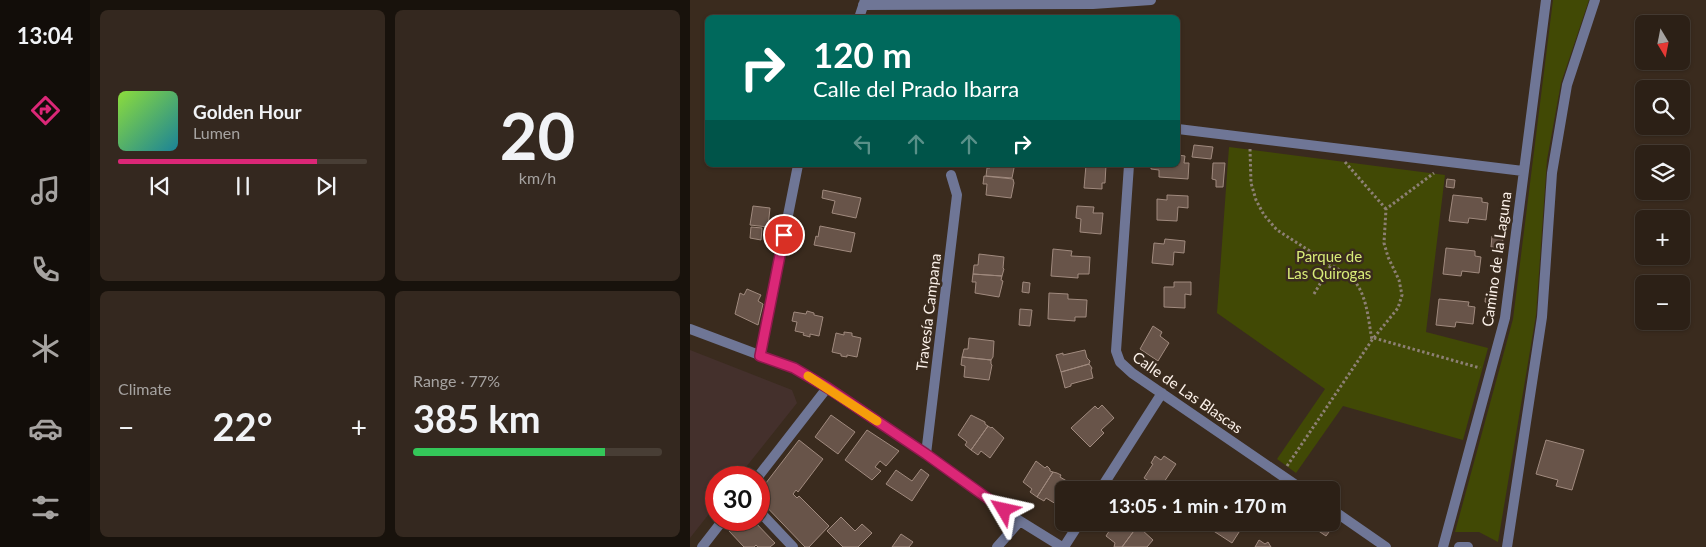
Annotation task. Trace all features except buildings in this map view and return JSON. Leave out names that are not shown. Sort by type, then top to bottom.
[{"type":"street","points":[[860,15],[864,2],[1093,4],[1151,0]]},
{"type":"street","name":"Camino de la Laguna","points":[[1443,547],[1505,318],[1546,0]]},
{"type":"street","points":[[1507,547],[1542,317],[1552,173],[1567,85],[1596,1]]},
{"type":"street","points":[[1180,129],[1523,171]]},
{"type":"street","points":[[760,356],[798,167]]},
{"type":"street","name":"Calle de Las Blascas","points":[[1129,167],[1116,351],[1120,362],[1132,373],[1290,481]]},
{"type":"street","name":"Travesía Campana","points":[[926,454],[957,195],[951,175]]},
{"type":"street","points":[[690,329],[794,368],[828,388],[926,454],[1020,522],[1063,547],[1074,531]]},
{"type":"street","points":[[766,466],[828,388]]},
{"type":"street","points":[[1106,481],[1162,394]]},
{"type":"street","points":[[1340,515],[1386,547]]},
{"type":"street","points":[[997,547],[1020,522]]},
{"type":"street","points":[[770,523],[793,547]]},
{"type":"street","points":[[702,547],[714,531]]},
{"type":"street","points":[[1459,547],[1468,547]]},
{"type":"path","points":[[1250,138],[1251,183],[1256,200],[1264,216],[1277,230],[1352,278],[1364,296],[1373,339]]},
{"type":"path","points":[[1281,475],[1373,339],[1398,308],[1402,295],[1399,280],[1384,243],[1386,208],[1334,148]]},
{"type":"path","points":[[1386,208],[1448,162]]},
{"type":"path","points":[[1314,294],[1331,265]]},
{"type":"path","points":[[1373,339],[1491,371]]},
{"type":"shaded area","points":[[690,350],[792,390],[797,403],[747,466],[705,466],[705,519],[690,538]]},
{"type":"green space","points":[[1553,0],[1589,0],[1561,83],[1547,160],[1536,315],[1498,542],[1479,532],[1455,532],[1513,319]]},
{"type":"green space","name":"Parque de Las Quirogas","points":[[1229,147],[1445,175],[1426,332],[1488,348],[1463,440],[1343,406],[1296,473],[1277,459],[1325,389],[1217,313]]},
{"type":"slow traffic","points":[[808,376],[877,421]]},
{"type":"route","points":[[784,235],[760,356],[794,368],[828,388],[926,454],[1004,510]]}]
